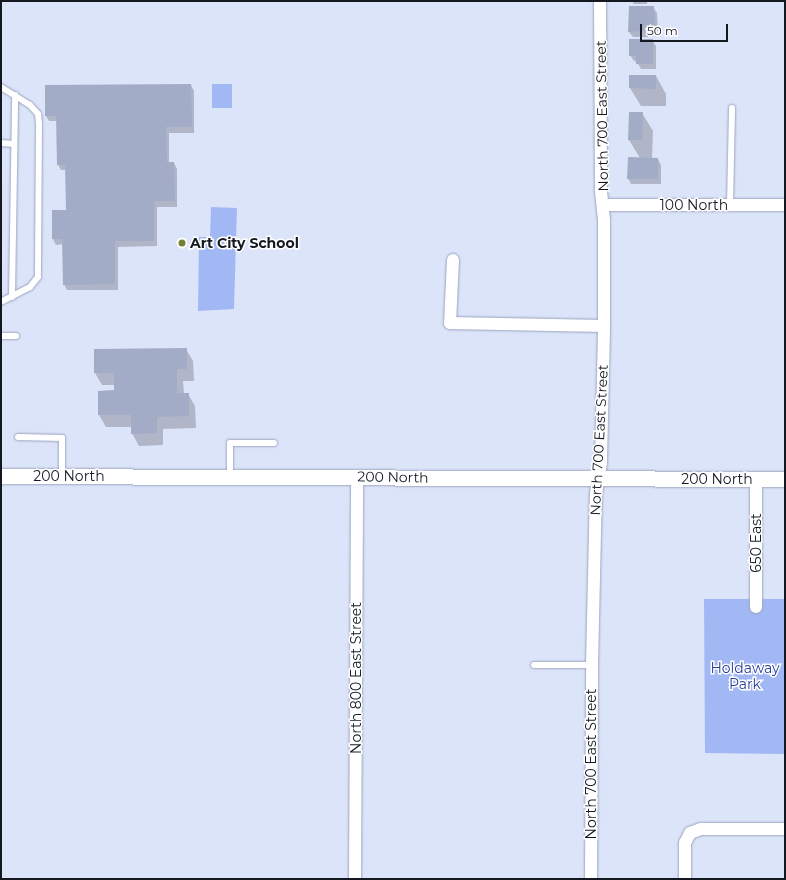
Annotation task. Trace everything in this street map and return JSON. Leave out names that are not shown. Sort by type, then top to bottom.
[{"type":"street","name":"North 700 East Street","points":[[591,879],[592,664],[596,494],[601,462],[604,326],[603,205],[601,189],[600,1]]},
{"type":"street","name":"100 North","points":[[603,205],[785,205]]},
{"type":"street","points":[[453,260],[450,323],[604,326]]},
{"type":"street","name":"200 North","points":[[1,476],[785,479]]},
{"type":"street","name":"North 800 East Street","points":[[355,879],[357,477]]},
{"type":"street","name":"650 East","points":[[756,478],[756,607]]},
{"type":"street","points":[[685,879],[685,843],[690,833],[701,828],[785,829]]},
{"type":"lane","points":[[1,87],[30,105],[39,118],[39,271],[35,282],[30,287],[1,302]]},
{"type":"lane","points":[[12,297],[15,95]]},
{"type":"lane","points":[[730,205],[732,108]]},
{"type":"lane","points":[[1,143],[14,144]]},
{"type":"lane","points":[[1,336],[16,336]]},
{"type":"lane","points":[[18,437],[62,438],[62,476]]},
{"type":"lane","points":[[230,476],[230,443],[274,442]]},
{"type":"lane","points":[[534,665],[592,664]]},
{"type":"green space","points":[[212,84],[232,84],[232,108],[212,108]]},
{"type":"green space","points":[[211,207],[237,208],[234,309],[198,311],[199,237],[210,237]]},
{"type":"green space","name":"Holdaway Park","points":[[704,599],[785,599],[785,754],[705,753]]},
{"type":"building","points":[[629,6],[654,6],[655,26],[645,25],[645,31],[628,32]]},
{"type":"building","points":[[629,39],[653,39],[653,64],[636,64],[636,56],[629,56]]},
{"type":"building","points":[[629,75],[656,75],[656,89],[629,88]]},
{"type":"building","points":[[191,84],[192,127],[166,127],[167,162],[174,162],[175,201],[154,201],[154,241],[115,241],[115,284],[63,285],[62,239],[52,239],[52,210],[66,210],[65,165],[57,165],[56,116],[45,116],[45,85]]},
{"type":"building","points":[[629,112],[643,112],[642,140],[628,140]]},
{"type":"building","points":[[628,157],[658,158],[658,179],[627,179]]},
{"type":"building","points":[[187,348],[187,369],[177,369],[177,393],[189,393],[189,416],[157,417],[157,433],[131,434],[131,415],[98,415],[98,391],[114,390],[114,373],[94,373],[94,349]]},
{"type":"place","name":"Art City School","points":[[182,243]]}]
